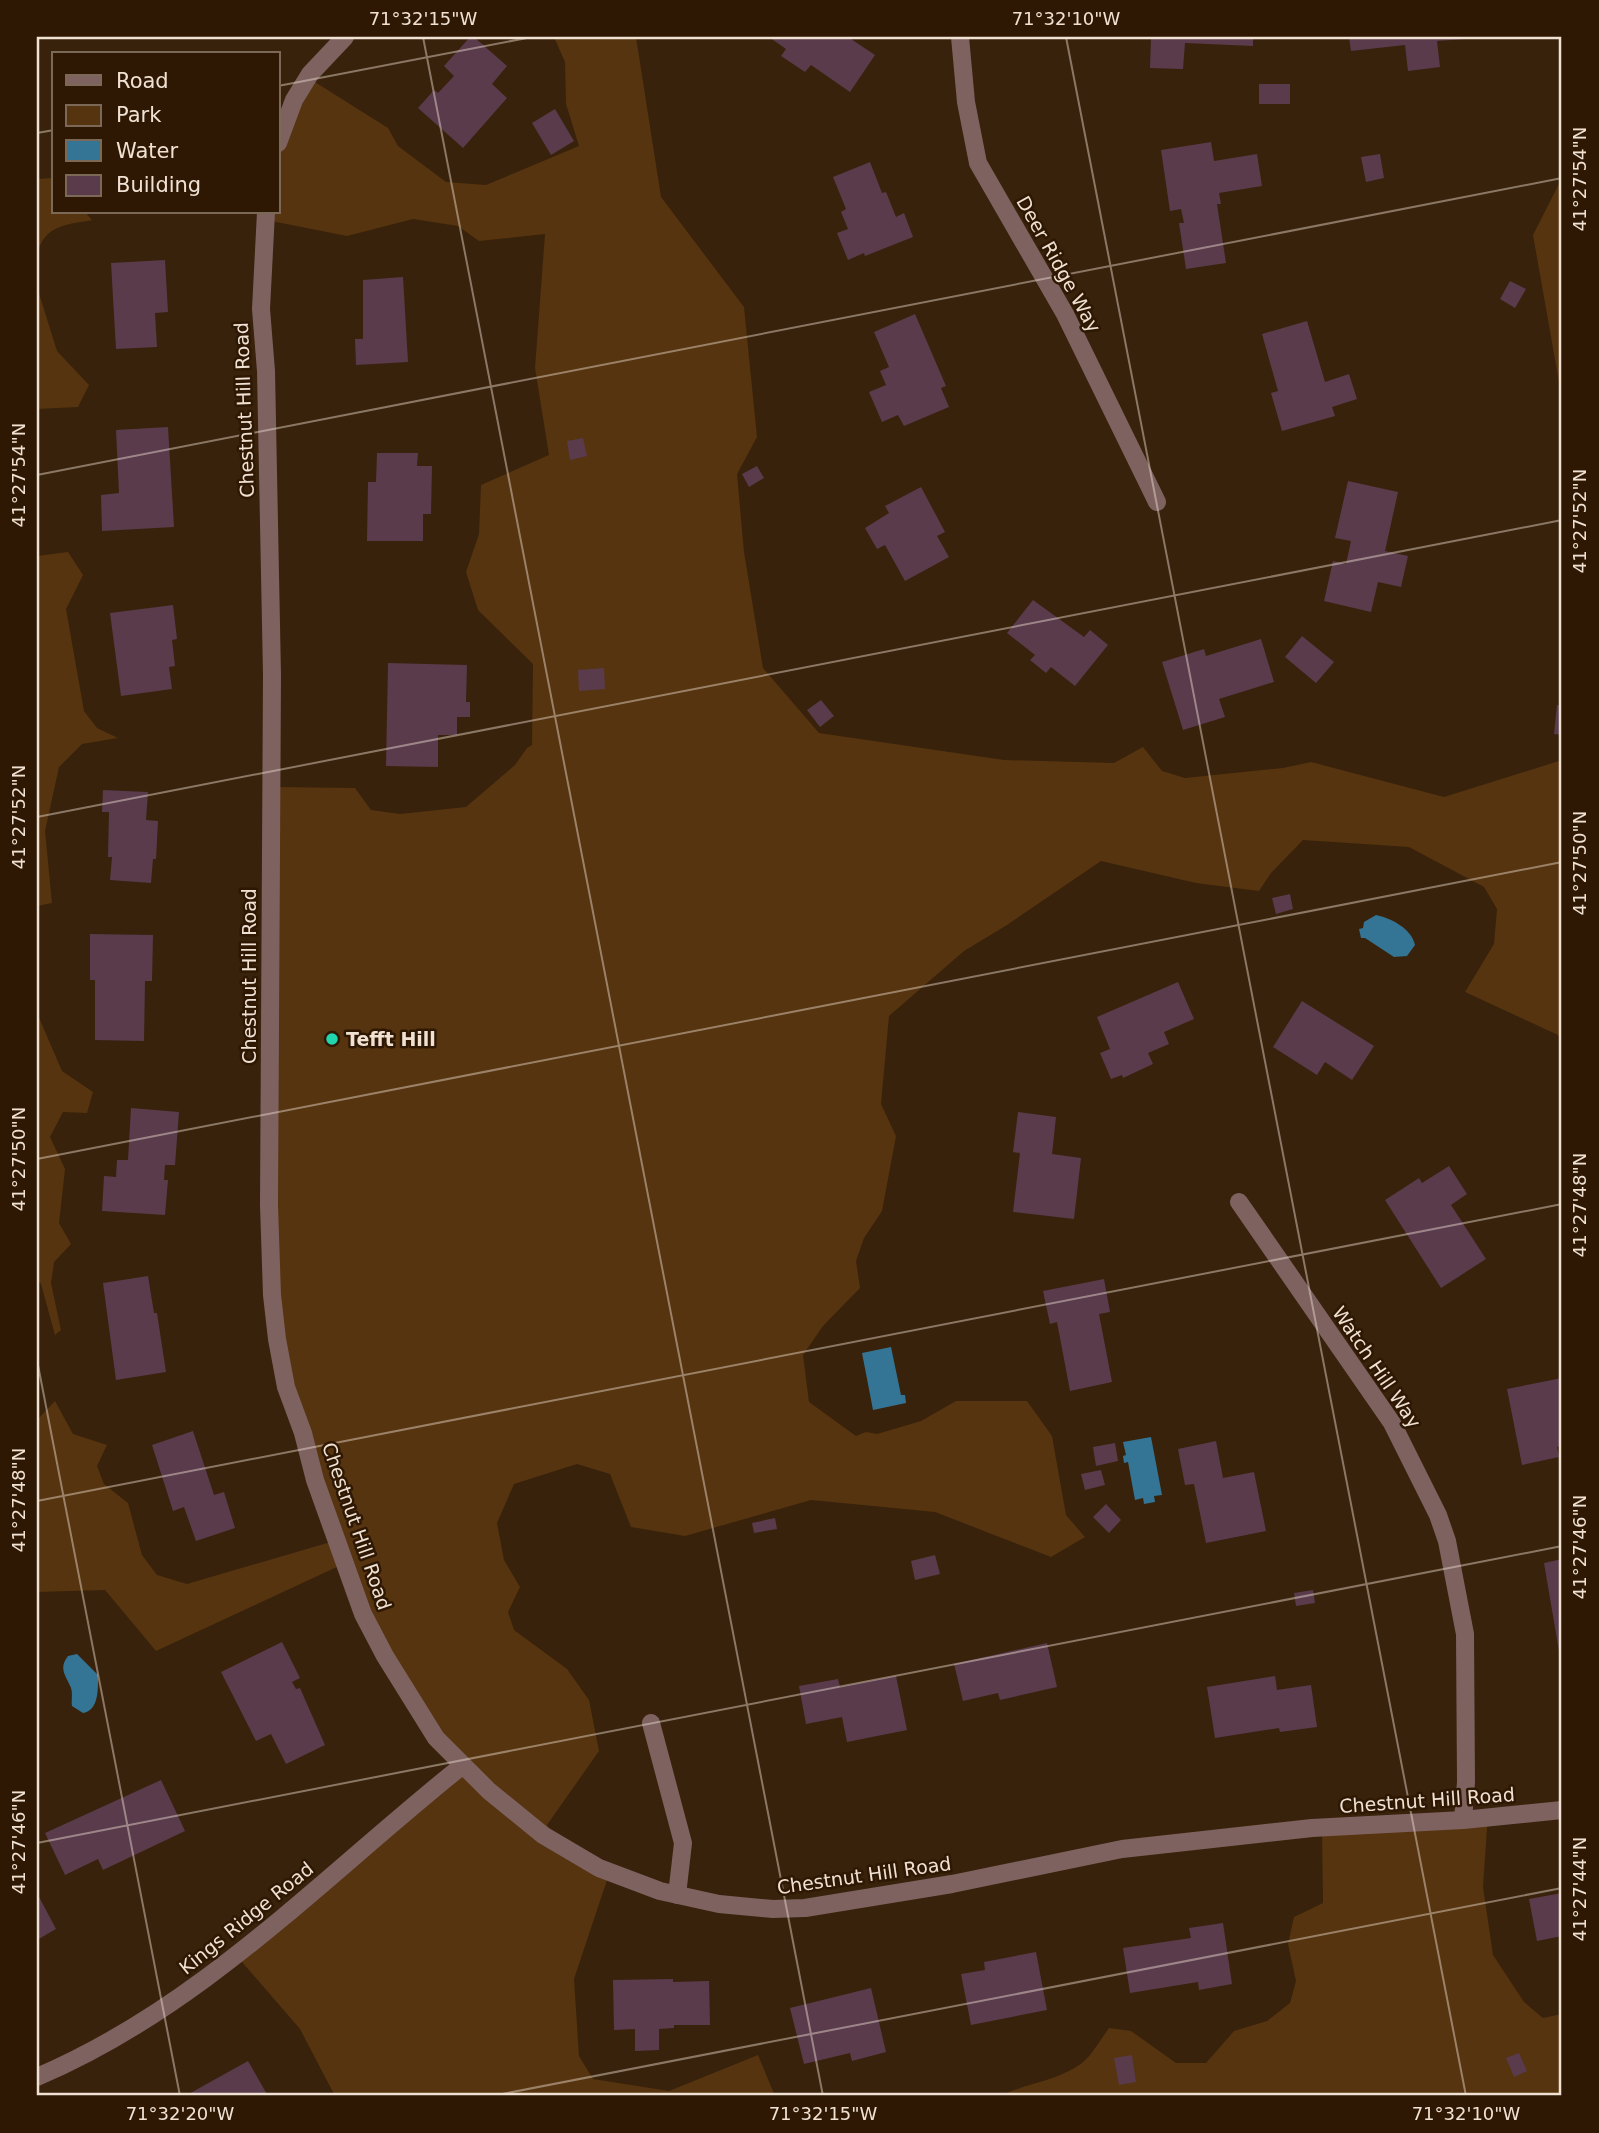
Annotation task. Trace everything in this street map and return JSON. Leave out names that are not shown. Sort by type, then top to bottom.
[{"type":"street","points":[[280,138],[294,100],[310,74],[345,37]]},
{"type":"street","name":"Deer Ridge Way","points":[[960,37],[966,102],[978,163],[1065,314],[1157,502]]},
{"type":"street","name":"Chestnut Hill Road","points":[[266,214],[261,309],[266,371],[272,676],[269,1205],[272,1295],[286,1387],[363,1614],[385,1656],[436,1738],[489,1791],[543,1835],[599,1868],[660,1891],[719,1904],[773,1909],[805,1908],[952,1884],[1122,1849],[1312,1828],[1462,1820],[1562,1810]]},
{"type":"street","name":"Watch Hill Way","points":[[1239,1202],[1392,1423],[1438,1515],[1447,1541],[1465,1634],[1466,1782],[1462,1820]]},
{"type":"street","points":[[651,1723],[683,1843],[677,1895]]},
{"type":"street","name":"Kings Ridge Road","points":[[37,2077],[82,2058],[142,2023],[210,1977],[266,1933],[463,1765]]},
{"type":"green space","points":[[554,37],[636,37],[661,197],[744,307],[757,437],[737,474],[744,552],[763,668],[819,733],[1004,760],[1114,763],[1143,747],[1162,771],[1185,778],[1283,768],[1311,762],[1444,797],[1562,760],[1562,1042],[1558,1035],[1465,992],[1494,944],[1497,909],[1484,887],[1409,847],[1303,840],[1271,873],[1259,891],[1196,883],[1101,861],[964,951],[889,1016],[881,1104],[896,1136],[882,1211],[864,1238],[856,1261],[860,1288],[823,1326],[803,1355],[809,1402],[856,1436],[866,1432],[877,1434],[921,1421],[956,1401],[1027,1401],[1052,1436],[1066,1515],[1085,1537],[1051,1557],[935,1512],[811,1500],[685,1536],[631,1527],[610,1474],[577,1464],[514,1484],[497,1523],[504,1560],[520,1587],[508,1612],[514,1630],[567,1669],[589,1700],[599,1751],[547,1825],[551,1831],[611,1868],[574,1979],[579,2056],[593,2079],[669,2091],[758,2055],[775,2096],[335,2096],[300,2029],[236,1955],[457,1762],[394,1667],[341,1565],[156,1651],[105,1590],[37,1592],[37,1420],[55,1401],[73,1434],[107,1445],[97,1466],[104,1484],[128,1503],[142,1555],[157,1575],[187,1584],[334,1541],[286,1384],[275,1285],[278,787],[355,788],[371,810],[400,814],[466,807],[515,765],[532,745],[533,664],[478,610],[466,572],[479,534],[481,485],[549,455],[535,368],[545,234],[479,241],[458,226],[413,219],[347,236],[271,221],[267,214],[280,214],[280,128],[307,77],[388,128],[398,146],[446,182],[486,185],[579,146],[566,104],[565,62]]},
{"type":"green space","points":[[52,178],[52,214],[87,214],[92,220],[57,228],[45,237],[37,254],[37,179]]},
{"type":"green space","points":[[1562,178],[1562,399],[1533,235]]},
{"type":"green space","points":[[37,287],[57,351],[89,385],[78,407],[37,409]]},
{"type":"green space","points":[[68,552],[83,575],[66,609],[84,711],[97,728],[118,738],[82,744],[59,767],[45,831],[52,903],[37,906],[37,556]]},
{"type":"green space","points":[[37,1013],[62,1071],[93,1092],[87,1113],[63,1112],[50,1137],[65,1169],[59,1223],[71,1244],[54,1262],[51,1283],[61,1330],[55,1335],[41,1284],[37,1279]]},
{"type":"green space","points":[[1488,1814],[1483,1887],[1493,1955],[1524,2002],[1543,2018],[1562,2014],[1562,2096],[1000,2096],[1073,2069],[1089,2056],[1109,2028],[1131,2031],[1176,2063],[1206,2063],[1234,2031],[1267,2021],[1290,2003],[1296,1981],[1288,1944],[1294,1917],[1323,1903],[1322,1829]]},
{"type":"water","points":[[1376,915],[1394,922],[1410,934],[1415,945],[1407,956],[1394,957],[1361,938],[1359,929],[1363,928],[1364,922]]},
{"type":"water","points":[[891,1347],[901,1395],[905,1395],[906,1403],[873,1410],[862,1353]]},
{"type":"water","points":[[1151,1437],[1162,1495],[1154,1496],[1155,1502],[1144,1504],[1143,1498],[1135,1500],[1128,1462],[1124,1463],[1123,1456],[1126,1455],[1123,1442]]},
{"type":"water","points":[[77,1654],[98,1675],[95,1703],[83,1713],[72,1706],[72,1690],[63,1668],[68,1656]]},
{"type":"building","points":[[470,37],[474,37],[507,66],[492,84],[507,98],[463,148],[418,108],[434,90],[438,93],[454,76],[444,66]]},
{"type":"building","points":[[769,37],[848,37],[875,55],[850,92],[811,65],[805,72],[781,56],[786,49]]},
{"type":"building","points":[[1151,37],[1253,37],[1253,46],[1185,43],[1183,69],[1150,68]]},
{"type":"building","points":[[1349,37],[1466,39],[1437,41],[1440,67],[1408,71],[1405,45],[1351,51]]},
{"type":"building","points":[[1259,84],[1290,84],[1290,104],[1259,104]]},
{"type":"building","points":[[555,109],[574,141],[551,155],[532,123]]},
{"type":"building","points":[[1211,142],[1214,161],[1257,154],[1262,186],[1219,193],[1221,204],[1217,204],[1226,263],[1186,269],[1179,223],[1184,223],[1181,209],[1170,211],[1161,150]]},
{"type":"building","points":[[1380,154],[1384,178],[1366,182],[1361,157]]},
{"type":"building","points":[[870,162],[882,193],[886,192],[896,217],[904,213],[913,237],[848,260],[837,233],[848,229],[841,212],[846,209],[833,177]]},
{"type":"building","points":[[165,260],[168,312],[155,313],[157,347],[116,349],[111,263]]},
{"type":"building","points":[[403,277],[408,362],[356,365],[355,339],[363,339],[363,280]]},
{"type":"building","points":[[1510,281],[1526,289],[1515,308],[1500,299]]},
{"type":"building","points":[[915,314],[946,386],[941,388],[949,407],[904,426],[898,415],[882,422],[869,392],[886,385],[880,371],[889,367],[874,332]]},
{"type":"building","points":[[1307,321],[1325,382],[1349,374],[1357,399],[1332,407],[1335,416],[1282,431],[1271,393],[1278,391],[1262,334]]},
{"type":"building","points":[[168,427],[174,527],[102,531],[101,495],[119,493],[116,430]]},
{"type":"building","points":[[583,438],[587,456],[570,460],[567,441]]},
{"type":"building","points":[[377,453],[418,453],[417,466],[432,466],[431,514],[423,514],[423,541],[367,541],[368,482],[376,482]]},
{"type":"building","points":[[757,466],[764,478],[749,487],[742,474]]},
{"type":"building","points":[[1348,481],[1398,492],[1385,551],[1408,556],[1401,587],[1378,582],[1371,612],[1324,601],[1333,561],[1346,564],[1351,541],[1335,538]]},
{"type":"building","points":[[921,487],[945,532],[937,536],[949,557],[905,581],[885,545],[877,549],[865,528],[889,513],[885,506]]},
{"type":"building","points":[[1033,600],[1084,637],[1090,630],[1108,645],[1075,686],[1051,667],[1046,673],[1030,660],[1035,655],[1007,633]]},
{"type":"building","points":[[173,605],[177,639],[172,640],[175,666],[169,667],[172,689],[121,696],[110,613]]},
{"type":"building","points":[[1302,636],[1334,662],[1316,683],[1285,657]]},
{"type":"building","points":[[1261,639],[1274,682],[1219,699],[1225,717],[1183,730],[1162,662],[1204,649],[1206,656]]},
{"type":"building","points":[[388,663],[467,665],[466,702],[470,702],[470,717],[457,717],[457,735],[438,735],[438,767],[386,766]]},
{"type":"building","points":[[604,668],[605,689],[579,691],[578,670]]},
{"type":"building","points":[[821,700],[834,716],[820,727],[807,710]]},
{"type":"building","points":[[1557,705],[1562,706],[1562,735],[1554,734]]},
{"type":"building","points":[[103,790],[148,792],[146,820],[158,821],[156,859],[153,859],[151,883],[110,880],[112,857],[108,857],[109,812],[102,812]]},
{"type":"building","points":[[1290,894],[1293,909],[1276,914],[1272,898]]},
{"type":"building","points":[[90,934],[153,935],[152,981],[145,981],[144,1041],[95,1040],[95,980],[90,980]]},
{"type":"building","points":[[1178,982],[1194,1019],[1164,1032],[1169,1044],[1148,1053],[1153,1064],[1123,1078],[1122,1075],[1111,1079],[1100,1053],[1110,1049],[1097,1017]]},
{"type":"building","points":[[1302,1001],[1374,1046],[1352,1080],[1325,1062],[1317,1075],[1273,1047]]},
{"type":"building","points":[[131,1108],[179,1112],[175,1165],[165,1165],[164,1180],[168,1180],[165,1215],[102,1211],[104,1176],[116,1177],[117,1160],[128,1160]]},
{"type":"building","points":[[1018,1112],[1056,1117],[1052,1154],[1081,1158],[1074,1219],[1013,1212],[1020,1153],[1013,1152]]},
{"type":"building","points":[[1449,1166],[1467,1194],[1451,1205],[1486,1259],[1441,1288],[1385,1200],[1419,1178],[1422,1183]]},
{"type":"building","points":[[148,1276],[166,1372],[116,1380],[103,1283]]},
{"type":"building","points":[[1104,1279],[1110,1312],[1099,1314],[1112,1382],[1070,1391],[1057,1322],[1050,1324],[1043,1291]]},
{"type":"building","points":[[1562,1378],[1562,1446],[1557,1447],[1559,1457],[1522,1465],[1507,1389]]},
{"type":"building","points":[[193,1431],[214,1495],[224,1492],[235,1528],[196,1541],[184,1507],[173,1511],[152,1445]]},
{"type":"building","points":[[1216,1441],[1223,1478],[1254,1472],[1266,1531],[1206,1543],[1194,1484],[1185,1485],[1178,1449]]},
{"type":"building","points":[[1115,1443],[1118,1461],[1096,1466],[1093,1447]]},
{"type":"building","points":[[1101,1470],[1105,1485],[1085,1490],[1081,1474]]},
{"type":"building","points":[[1106,1504],[1121,1520],[1109,1533],[1093,1517]]},
{"type":"building","points":[[775,1518],[777,1529],[754,1533],[752,1523]]},
{"type":"building","points":[[935,1555],[940,1574],[915,1580],[911,1561]]},
{"type":"building","points":[[1562,1559],[1562,1657],[1560,1657],[1544,1563]]},
{"type":"building","points":[[1313,1590],[1315,1603],[1296,1606],[1294,1593]]},
{"type":"building","points":[[282,1642],[300,1678],[292,1682],[296,1689],[300,1688],[325,1745],[286,1764],[271,1734],[256,1741],[221,1672]]},
{"type":"building","points":[[1047,1643],[1057,1687],[1000,1700],[998,1693],[963,1701],[954,1664]]},
{"type":"building","points":[[896,1676],[907,1730],[847,1742],[842,1717],[806,1724],[799,1686],[838,1679],[840,1687]]},
{"type":"building","points":[[1275,1676],[1277,1690],[1311,1685],[1317,1727],[1280,1732],[1279,1728],[1215,1738],[1207,1687]]},
{"type":"building","points":[[161,1780],[185,1831],[103,1870],[98,1859],[65,1875],[45,1833]]},
{"type":"building","points":[[37,1893],[56,1929],[37,1940]]},
{"type":"building","points":[[1562,1893],[1562,1936],[1537,1941],[1529,1899]]},
{"type":"building","points":[[1223,1923],[1232,1984],[1199,1990],[1198,1982],[1130,1993],[1123,1948],[1191,1938],[1189,1928]]},
{"type":"building","points":[[1036,1952],[1047,2010],[971,2025],[961,1974],[985,1970],[984,1962]]},
{"type":"building","points":[[673,1979],[673,1982],[709,1981],[710,2025],[674,2025],[674,2028],[659,2029],[659,2050],[635,2051],[635,2029],[614,2030],[613,1980]]},
{"type":"building","points":[[871,1988],[886,2052],[852,2061],[850,2053],[804,2064],[790,2008]]},
{"type":"building","points":[[1519,2053],[1527,2071],[1514,2077],[1506,2058]]},
{"type":"building","points":[[1132,2055],[1136,2082],[1119,2085],[1114,2058]]},
{"type":"building","points":[[248,2061],[268,2096],[185,2096]]},
{"type":"place","name":"Tefft Hill","points":[[332,1039]]}]
